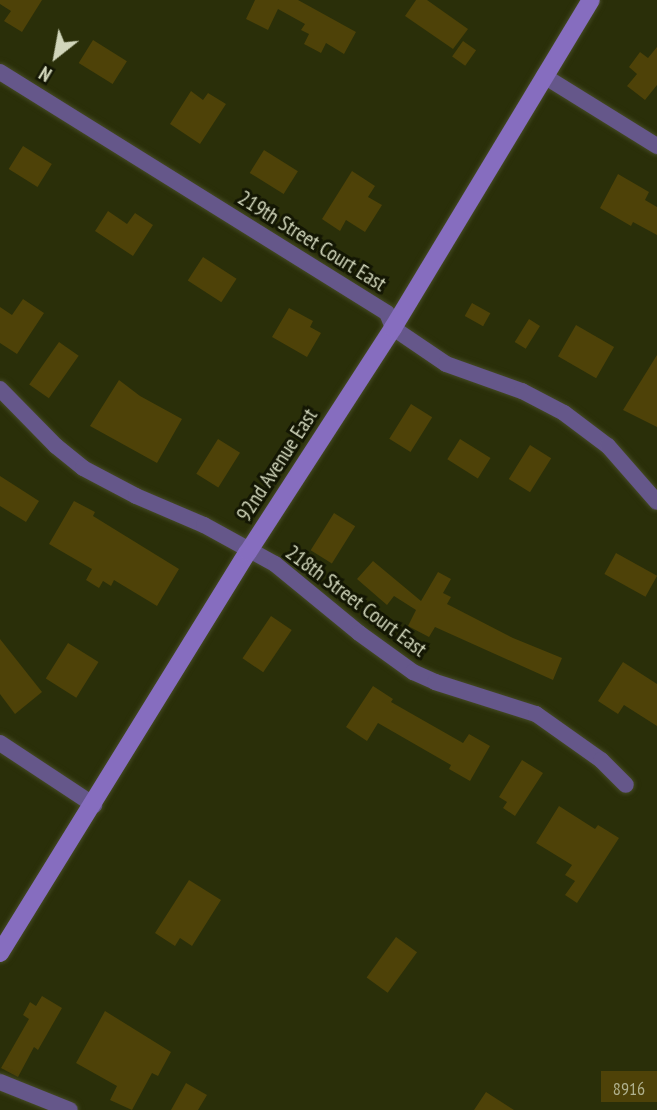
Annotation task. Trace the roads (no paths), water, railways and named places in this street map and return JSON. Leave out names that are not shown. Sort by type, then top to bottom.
[{"type":"street","name":"92nd Avenue East","points":[[0,953],[248,551],[393,328],[591,0]]},
{"type":"street","name":"219th Street Court East","points":[[0,72],[387,313],[393,328],[446,364],[522,391],[564,412],[608,446],[657,502]]},
{"type":"street","points":[[544,76],[657,146]]},
{"type":"street","name":"218th Street Court East","points":[[0,389],[56,446],[83,468],[136,496],[204,525],[275,564],[359,633],[413,672],[536,714],[601,760],[626,785]]},
{"type":"street","points":[[0,743],[94,804]]},
{"type":"street","points":[[0,1082],[70,1110]]}]
